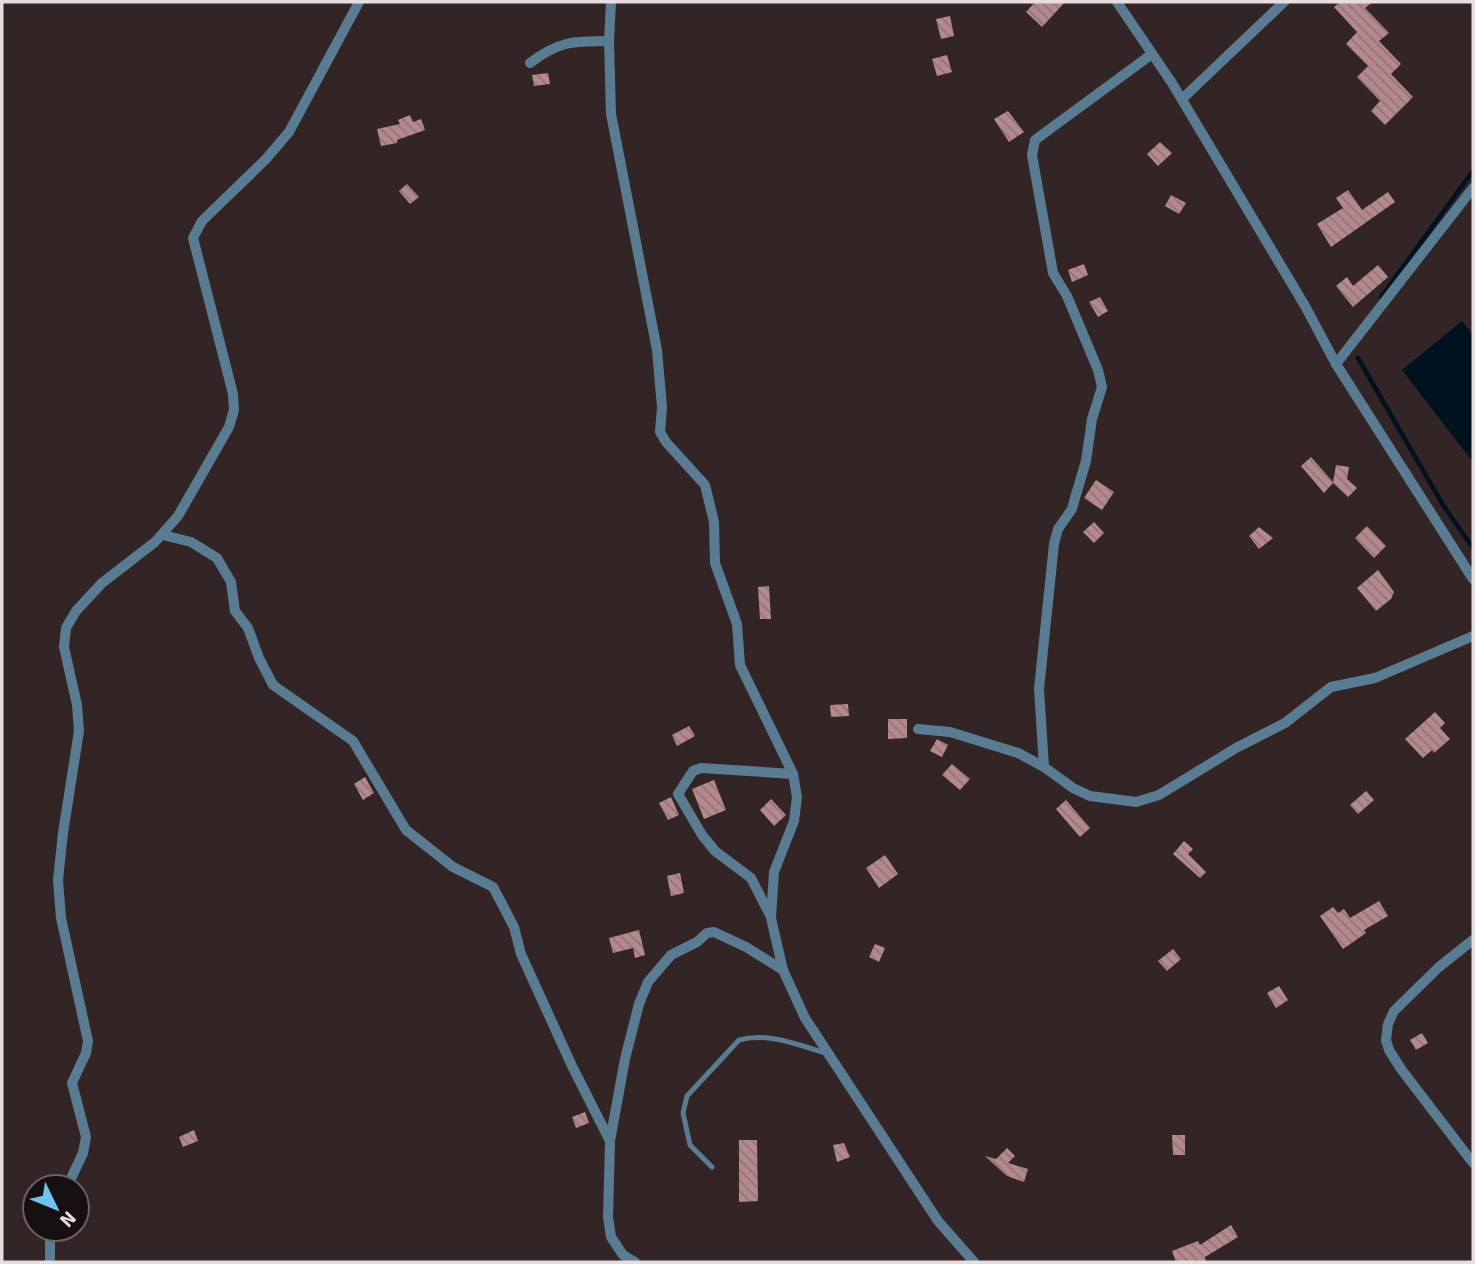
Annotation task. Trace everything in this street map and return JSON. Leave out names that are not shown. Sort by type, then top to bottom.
[{"type":"street","points":[[73,1173],[85,1145],[83,1120],[72,1083],[86,1053],[88,1041],[61,918],[58,880],[79,731],[77,705],[64,648],[66,628],[76,611],[102,583],[163,535],[178,516],[229,427],[234,410],[233,394],[193,238],[202,221],[266,159],[289,132],[359,2]]},
{"type":"street","points":[[611,2],[611,114],[657,350],[662,407],[660,432],[708,492],[714,522],[715,564],[737,624],[740,665],[793,774],[797,797],[794,821],[774,872],[771,918]]},
{"type":"street","points":[[1117,2],[1182,99],[1305,306],[1336,364],[1473,579]]},
{"type":"street","points":[[1182,99],[1284,2]]},
{"type":"street","points":[[530,63],[548,49],[563,43],[609,41]]},
{"type":"street","points":[[1044,768],[1039,689],[1054,544],[1058,529],[1072,509],[1086,461],[1092,419],[1102,387],[1098,370],[1067,296],[1053,273],[1032,155],[1035,141],[1152,54]]},
{"type":"street","points":[[1336,364],[1473,188]]},
{"type":"street","points":[[163,535],[191,542],[217,558],[231,582],[235,611],[248,628],[258,658],[272,685],[353,741],[406,830],[453,867],[493,887],[514,927],[521,954],[572,1066],[610,1141]]},
{"type":"street","points":[[918,729],[950,733],[1018,753],[1090,796],[1136,802],[1160,794],[1236,748],[1285,723],[1331,687],[1375,677],[1473,636]]},
{"type":"street","points":[[793,774],[701,768],[693,771],[678,794],[702,835],[716,851],[751,878],[771,918],[783,970],[805,1018],[938,1221],[974,1262]]},
{"type":"street","points":[[635,1262],[623,1259],[611,1237],[607,1217],[610,1141],[625,1059],[639,1004],[648,982],[662,963],[707,933],[714,932],[735,941],[783,970]]},
{"type":"street","points":[[1473,940],[1439,967],[1394,1011],[1388,1024],[1387,1040],[1389,1050],[1401,1069],[1473,1163]]},
{"type":"street","points":[[50,1243],[50,1262]]},
{"type":"lane","points":[[712,1167],[690,1145],[683,1113],[687,1096],[739,1040],[751,1037],[778,1040],[829,1054]]},
{"type":"water","points":[[1462,321],[1473,335],[1473,462],[1402,370]]},
{"type":"building","points":[[1035,2],[1065,2],[1042,27],[1026,12]]},
{"type":"building","points":[[1340,2],[1373,2],[1365,8],[1389,33],[1379,41],[1401,64],[1391,74],[1413,97],[1385,125],[1371,111],[1380,101],[1357,77],[1368,66],[1346,44],[1357,32],[1334,7]]},
{"type":"building","points":[[950,16],[954,36],[941,39],[936,19]]},
{"type":"building","points":[[947,55],[952,72],[937,76],[932,59]]},
{"type":"building","points":[[548,73],[550,84],[534,86],[532,75]]},
{"type":"building","points":[[1008,111],[1024,132],[1009,142],[994,119]]},
{"type":"building","points":[[410,115],[413,122],[421,119],[425,130],[397,140],[397,143],[381,146],[377,129],[400,124],[398,120]]},
{"type":"building","points":[[1160,142],[1172,153],[1158,166],[1147,154]]},
{"type":"building","points":[[407,184],[419,197],[410,204],[399,191]]},
{"type":"building","points":[[1348,190],[1362,210],[1388,192],[1395,202],[1331,247],[1317,224],[1343,208],[1336,198]]},
{"type":"building","points":[[1171,195],[1186,203],[1179,214],[1165,206]]},
{"type":"building","points":[[1084,264],[1088,275],[1072,282],[1068,270]]},
{"type":"building","points":[[1378,265],[1388,277],[1353,307],[1336,286],[1347,277],[1353,286]]},
{"type":"building","points":[[1100,297],[1108,311],[1098,317],[1089,302]]},
{"type":"building","points":[[1311,457],[1333,482],[1336,465],[1349,467],[1347,479],[1357,488],[1348,497],[1333,483],[1324,493],[1301,466]]},
{"type":"building","points":[[1096,480],[1114,492],[1102,510],[1084,498]]},
{"type":"building","points":[[1094,522],[1104,533],[1094,543],[1083,532]]},
{"type":"building","points":[[1367,526],[1386,546],[1374,558],[1355,538]]},
{"type":"building","points":[[1259,527],[1273,538],[1259,549],[1249,536]]},
{"type":"building","points":[[1378,570],[1394,592],[1391,599],[1376,611],[1357,588]]},
{"type":"building","points":[[769,586],[771,619],[760,619],[758,587]]},
{"type":"building","points":[[848,704],[849,716],[831,717],[830,705]]},
{"type":"building","points":[[1435,712],[1445,723],[1440,728],[1450,739],[1434,753],[1432,750],[1423,758],[1405,739]]},
{"type":"building","points":[[888,719],[907,719],[907,738],[888,739]]},
{"type":"building","points":[[689,726],[695,736],[677,746],[672,735]]},
{"type":"building","points":[[937,739],[948,745],[942,757],[930,751]]},
{"type":"building","points":[[952,764],[970,779],[960,790],[942,775]]},
{"type":"building","points":[[365,777],[374,793],[363,800],[354,784]]},
{"type":"building","points":[[714,780],[726,810],[704,819],[692,789]]},
{"type":"building","points":[[1366,791],[1374,800],[1358,814],[1350,805]]},
{"type":"building","points":[[671,797],[679,815],[668,820],[659,803]]},
{"type":"building","points":[[771,799],[786,815],[774,826],[760,810]]},
{"type":"building","points":[[1066,800],[1090,828],[1080,837],[1056,809]]},
{"type":"building","points":[[1184,841],[1193,849],[1188,854],[1206,872],[1200,878],[1173,854]]},
{"type":"building","points":[[885,855],[898,874],[879,888],[866,868]]},
{"type":"building","points":[[680,873],[684,893],[671,896],[667,876]]},
{"type":"building","points":[[1379,901],[1388,916],[1364,930],[1366,933],[1343,949],[1320,916],[1333,907],[1338,913],[1344,909],[1350,918]]},
{"type":"building","points":[[639,930],[645,955],[635,958],[633,948],[613,953],[609,938]]},
{"type":"building","points":[[875,944],[885,948],[879,962],[869,957]]},
{"type":"building","points":[[1173,949],[1181,959],[1167,971],[1158,961]]},
{"type":"building","points":[[1279,986],[1288,1000],[1276,1008],[1267,993]]},
{"type":"building","points":[[1422,1033],[1428,1043],[1416,1050],[1410,1040]]},
{"type":"building","points":[[585,1112],[589,1123],[576,1128],[572,1117]]},
{"type":"building","points":[[194,1130],[198,1141],[183,1147],[179,1137]]},
{"type":"building","points":[[1172,1135],[1185,1135],[1185,1155],[1173,1155]]},
{"type":"building","points":[[739,1140],[757,1140],[758,1201],[739,1202]]},
{"type":"building","points":[[844,1143],[850,1157],[837,1162],[833,1145]]},
{"type":"building","points":[[1007,1148],[1015,1156],[1008,1163],[1028,1169],[1024,1182],[1007,1176],[985,1156],[996,1159]]},
{"type":"building","points":[[1231,1225],[1238,1237],[1205,1257],[1206,1262],[1176,1262],[1172,1251],[1198,1241],[1200,1245]]},
{"type":"waterway","points":[[1381,297],[1473,171]]},
{"type":"waterway","points":[[1358,358],[1443,505],[1473,548]]}]
